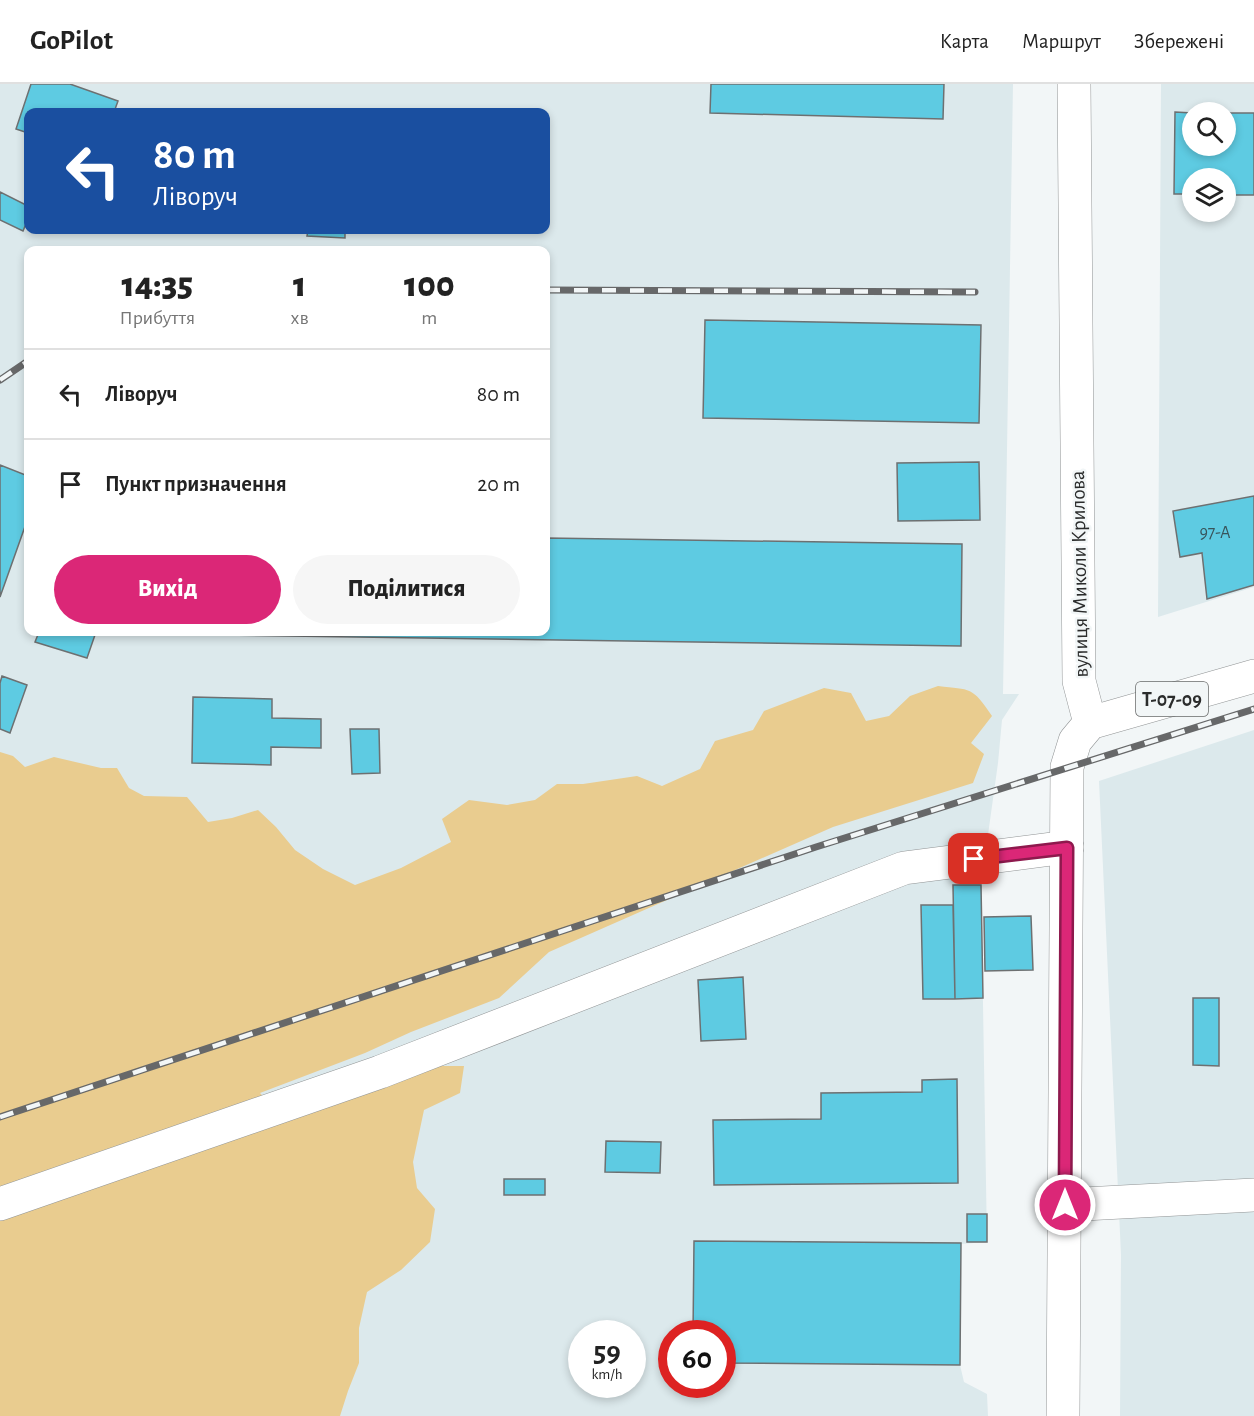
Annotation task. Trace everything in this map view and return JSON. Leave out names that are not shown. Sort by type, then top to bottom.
[{"type":"main road","name":"вулиця Миколи Крилова","points":[[1074,84],[1079,681],[1090,723]]},
{"type":"main road","name":"Т-07-09","points":[[1090,723],[1254,676]]},
{"type":"main road","points":[[1063,1416],[1067,767],[1075,741],[1090,723]]},
{"type":"main road","points":[[0,1204],[380,1072],[904,868],[1067,848]]},
{"type":"main road","points":[[1065,1205],[1254,1195]]},
{"type":"shaded area","points":[[0,84],[1013,84],[1003,694],[1019,694],[1002,720],[981,885],[987,1242],[961,1244],[960,1365],[964,1382],[987,1394],[988,1416],[0,1416]]},
{"type":"shaded area","points":[[1161,84],[1254,84],[1254,496],[1173,511],[1180,557],[1202,553],[1207,599],[1254,585],[1254,587],[1158,617]]},
{"type":"shaded area","points":[[938,686],[970,691],[980,699],[992,716],[971,743],[984,754],[973,783],[833,827],[549,952],[499,998],[260,1093],[286,1120],[434,1066],[464,1066],[460,1093],[424,1110],[413,1162],[417,1188],[435,1209],[430,1242],[401,1270],[367,1292],[359,1328],[359,1363],[340,1416],[0,1416],[0,752],[13,756],[25,767],[54,757],[101,768],[117,768],[129,788],[144,796],[187,797],[208,822],[258,810],[295,850],[323,869],[355,885],[401,868],[451,842],[442,819],[469,800],[507,805],[535,800],[557,784],[583,784],[637,776],[662,786],[700,769],[715,741],[753,730],[764,711],[824,688],[851,693],[866,721],[889,716],[910,696]]},
{"type":"shaded area","points":[[1254,730],[1254,1416],[1120,1416],[1121,1255],[1099,781]]},
{"type":"building","points":[[31,84],[70,84],[118,101],[115,108],[24,108],[24,132],[16,129]]},
{"type":"building","points":[[711,84],[944,84],[943,119],[710,113]]},
{"type":"building","points":[[1175,112],[1182,112],[1182,156],[1236,156],[1236,113],[1254,113],[1254,195],[1236,195],[1236,168],[1182,168],[1182,194],[1174,194]]},
{"type":"building","points":[[0,192],[24,204],[23,231],[0,220]]},
{"type":"building","points":[[307,234],[345,234],[345,238],[307,236]]},
{"type":"building","points":[[705,320],[981,325],[979,423],[703,418]]},
{"type":"building","points":[[979,462],[980,520],[898,521],[897,463]]},
{"type":"building","points":[[0,465],[24,474],[24,529],[0,597]]},
{"type":"building","points":[[1254,496],[1254,585],[1207,599],[1202,553],[1180,557],[1173,511]]},
{"type":"building","points":[[550,538],[962,544],[961,646],[284,636],[550,636]]},
{"type":"building","points":[[37,636],[95,636],[87,658],[35,642]]},
{"type":"building","points":[[2,676],[27,685],[10,733],[0,729]]},
{"type":"building","points":[[193,697],[272,699],[272,718],[321,719],[321,748],[271,747],[271,765],[192,763]]},
{"type":"building","points":[[350,729],[379,729],[380,773],[352,774]]},
{"type":"building","points":[[953,885],[981,885],[983,998],[955,999]]},
{"type":"building","points":[[921,905],[953,905],[955,999],[923,999]]},
{"type":"building","points":[[1031,916],[1033,970],[985,971],[984,917]]},
{"type":"building","points":[[743,977],[746,1039],[701,1041],[698,980]]},
{"type":"building","points":[[1193,998],[1219,998],[1219,1066],[1193,1065]]},
{"type":"building","points":[[957,1079],[958,1183],[714,1185],[713,1120],[821,1119],[821,1093],[922,1092],[922,1080]]},
{"type":"building","points":[[606,1141],[661,1142],[660,1173],[605,1172]]},
{"type":"building","points":[[504,1179],[545,1179],[545,1195],[504,1195]]},
{"type":"building","points":[[967,1214],[987,1214],[987,1242],[967,1242]]},
{"type":"building","points":[[694,1241],[961,1243],[960,1365],[736,1363],[736,1320],[693,1320]]},
{"type":"railway","points":[[550,290],[975,292]]},
{"type":"railway","points":[[0,380],[24,364]]},
{"type":"railway","points":[[0,1117],[816,847],[1254,709]]},
{"type":"route","points":[[974,859],[1067,848],[1065,1205]]}]
